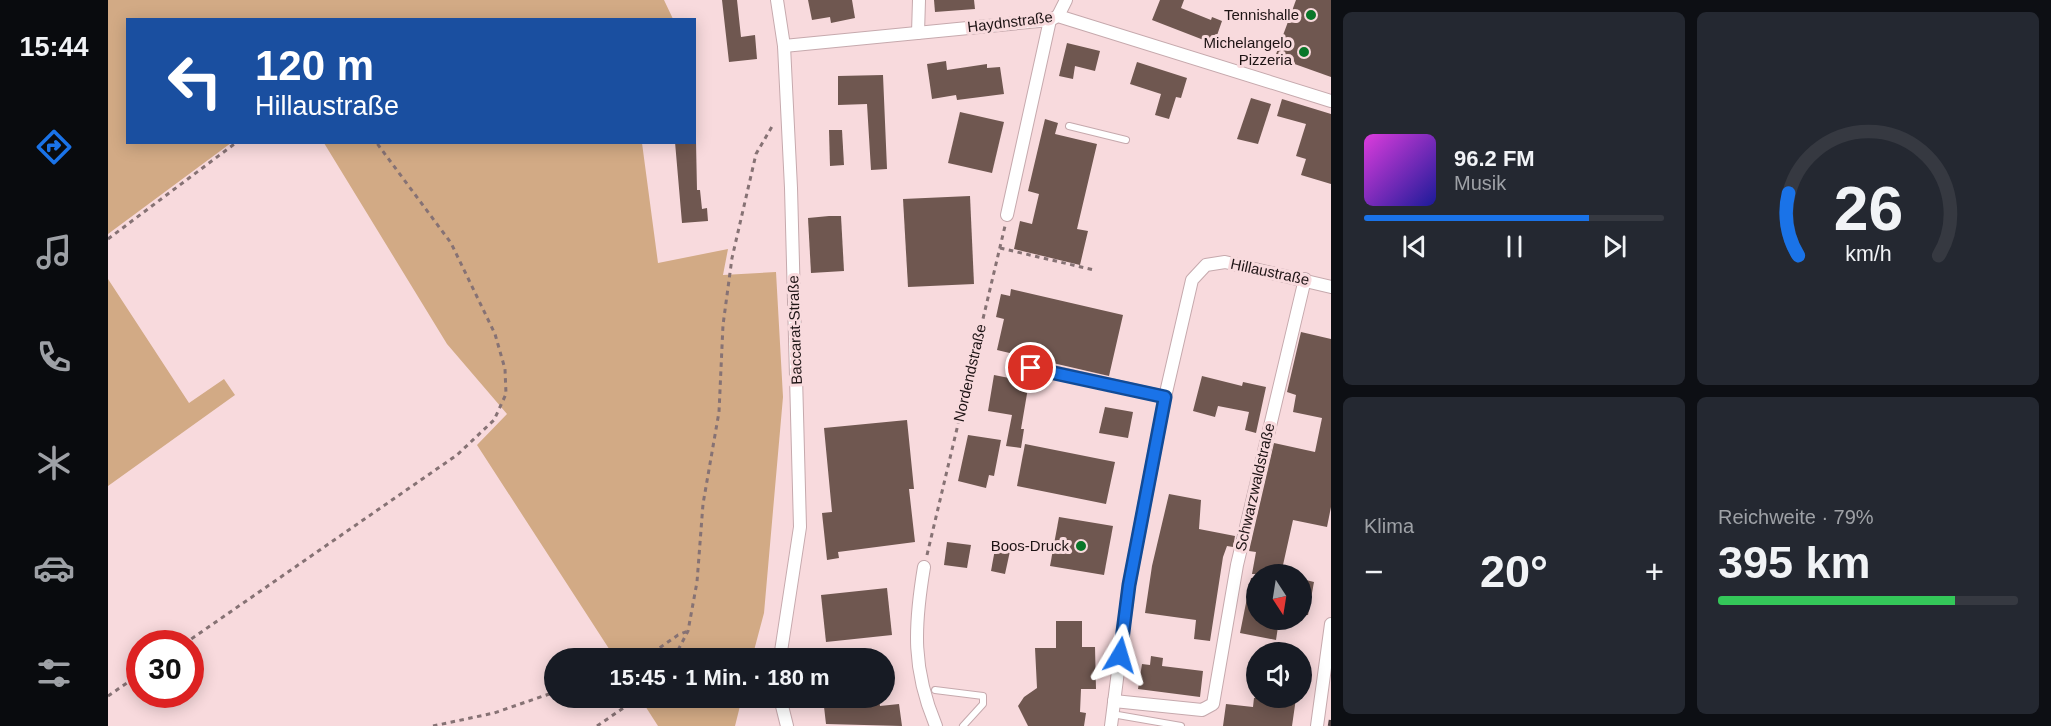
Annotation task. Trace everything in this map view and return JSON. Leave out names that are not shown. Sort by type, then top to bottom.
[{"type":"street","name":"Baccarat-Straße","points":[[777,0],[784,46],[800,527],[782,648]]},
{"type":"street","points":[[918,33],[919,0]]},
{"type":"street","points":[[1007,215],[1054,18],[1066,0]]},
{"type":"street","name":"Haydnstraße","points":[[784,46],[1054,18],[1331,101]]},
{"type":"street","name":"Hillaustraße","points":[[1112,714],[1129,585],[1187,290],[1192,280],[1206,265],[1236,263],[1331,287]]},
{"type":"street","name":"Schwarzwaldstraße","points":[[1112,714],[1202,710],[1213,704],[1237,564],[1305,279]]},
{"type":"street","points":[[1031,368],[1165,397]]},
{"type":"street","points":[[924,567],[915,618],[916,640],[928,707],[936,726]]},
{"type":"street","points":[[1317,726],[1331,624]]},
{"type":"street","points":[[782,708],[787,726]]},
{"type":"lane","points":[[1069,126],[1126,141]]},
{"type":"lane","points":[[935,690],[983,696],[983,704],[963,726]]},
{"type":"lane","points":[[1112,714],[1181,726]]},
{"type":"path","points":[[679,648],[688,631],[697,582],[703,504],[719,412],[723,325],[732,258],[756,154],[786,100]]},
{"type":"path","points":[[108,239],[234,144]]},
{"type":"path","points":[[204,630],[457,455],[494,420],[506,394],[505,369],[495,334],[467,273],[451,243],[377,144]]},
{"type":"path","name":"Nordendstraße","points":[[924,567],[1007,215]]},
{"type":"path","points":[[1000,248],[1094,270]]},
{"type":"path","points":[[659,648],[688,631]]},
{"type":"path","points":[[108,696],[126,684]]},
{"type":"path","points":[[433,726],[494,713],[544,696]]},
{"type":"path","points":[[597,726],[623,708]]},
{"type":"shaded area","points":[[108,0],[664,0],[673,18],[126,18],[126,144],[230,144],[108,234]]},
{"type":"shaded area","points":[[325,144],[642,144],[658,263],[728,249],[723,275],[776,272],[783,397],[764,613],[755,648],[609,648],[477,445],[507,414],[447,344]]},
{"type":"shaded area","points":[[108,279],[189,403],[224,379],[235,395],[108,486]]},
{"type":"shaded area","points":[[646,708],[740,708],[735,726],[658,726]]},
{"type":"building","points":[[722,0],[737,0],[741,37],[755,35],[757,59],[729,62]]},
{"type":"building","points":[[808,0],[852,0],[855,18],[831,23],[830,17],[812,20]]},
{"type":"building","points":[[934,0],[974,0],[975,9],[935,12]]},
{"type":"building","points":[[1160,0],[1184,0],[1181,8],[1211,20],[1212,17],[1222,21],[1214,44],[1152,20]]},
{"type":"building","points":[[1296,0],[1331,0],[1331,77],[1275,57]]},
{"type":"building","points":[[1067,43],[1100,51],[1095,71],[1075,66],[1073,79],[1059,76]]},
{"type":"building","points":[[946,61],[947,70],[987,64],[987,68],[1000,67],[1004,94],[957,100],[956,95],[932,99],[927,64]]},
{"type":"building","points":[[1137,62],[1187,78],[1181,98],[1176,97],[1169,119],[1155,115],[1161,94],[1130,84]]},
{"type":"building","points":[[883,75],[887,169],[871,170],[867,104],[838,105],[838,76]]},
{"type":"building","points":[[1251,98],[1271,104],[1258,144],[1237,139]]},
{"type":"building","points":[[1282,99],[1331,114],[1331,184],[1301,175],[1306,159],[1296,156],[1306,124],[1277,116]]},
{"type":"building","points":[[960,112],[1004,122],[992,173],[948,163]]},
{"type":"building","points":[[1045,119],[1058,123],[1055,134],[1097,144],[1077,229],[1088,231],[1080,265],[1014,249],[1020,221],[1032,224],[1039,194],[1028,191]]},
{"type":"building","points":[[829,130],[842,130],[844,165],[830,166]]},
{"type":"building","points":[[696,142],[697,190],[700,190],[702,209],[707,208],[708,221],[682,223],[675,144],[696,144]]},
{"type":"building","points":[[970,196],[974,284],[908,287],[903,199]]},
{"type":"building","points":[[841,216],[844,271],[811,273],[808,218]]},
{"type":"building","points":[[1011,289],[1123,315],[1109,376],[997,350],[1004,319],[996,317],[1001,294],[1010,296]]},
{"type":"building","points":[[1301,332],[1331,339],[1331,507],[1327,527],[1293,520],[1283,564],[1254,564],[1256,552],[1249,551],[1274,443],[1315,452],[1322,418],[1293,412],[1296,395],[1287,392]]},
{"type":"building","points":[[994,375],[1029,382],[1021,429],[1024,429],[1021,448],[1006,446],[1012,415],[988,411]]},
{"type":"building","points":[[1202,376],[1242,386],[1243,382],[1266,387],[1256,433],[1245,430],[1249,412],[1218,406],[1215,417],[1193,411]]},
{"type":"building","points":[[1105,407],[1133,412],[1128,438],[1099,433]]},
{"type":"building","points":[[907,420],[914,489],[909,489],[915,542],[838,552],[839,558],[827,560],[822,513],[832,512],[824,428]]},
{"type":"building","points":[[968,435],[1001,440],[994,476],[989,475],[986,488],[958,481]]},
{"type":"building","points":[[1025,444],[1115,462],[1106,504],[1017,486]]},
{"type":"building","points":[[1169,494],[1201,500],[1199,529],[1235,536],[1233,547],[1227,546],[1223,557],[1210,641],[1194,639],[1196,620],[1145,613],[1152,566]]},
{"type":"building","points":[[1059,517],[1113,526],[1104,575],[1050,566]]},
{"type":"building","points":[[947,542],[971,545],[967,568],[944,565]]},
{"type":"building","points":[[995,549],[1010,551],[1005,574],[991,571]]},
{"type":"building","points":[[887,588],[892,635],[826,642],[821,595]]},
{"type":"building","points":[[1246,603],[1246,630],[1278,630],[1276,640],[1240,633]]},
{"type":"building","points":[[1056,621],[1082,621],[1082,647],[1095,647],[1096,689],[1081,689],[1080,712],[1086,713],[1084,726],[1028,726],[1018,706],[1024,697],[1037,688],[1035,648],[1056,648]]},
{"type":"building","points":[[1151,656],[1163,658],[1162,666],[1203,671],[1200,697],[1138,689],[1142,664],[1150,665]]},
{"type":"building","points":[[895,704],[899,704],[902,726],[826,724],[824,708],[895,708]]},
{"type":"building","points":[[1226,704],[1246,708],[1295,708],[1292,726],[1223,726]]},
{"type":"railway","points":[[1330,726],[1331,720]]},
{"type":"place","name":"Tennishalle","points":[[1311,15]]},
{"type":"place","name":"Michelangelo Pizzeria","points":[[1304,52]]},
{"type":"place","name":"Boos-Druck","points":[[1081,546]]},
{"type":"route","points":[[1031,368],[1165,397],[1129,585],[1120,655]]}]
